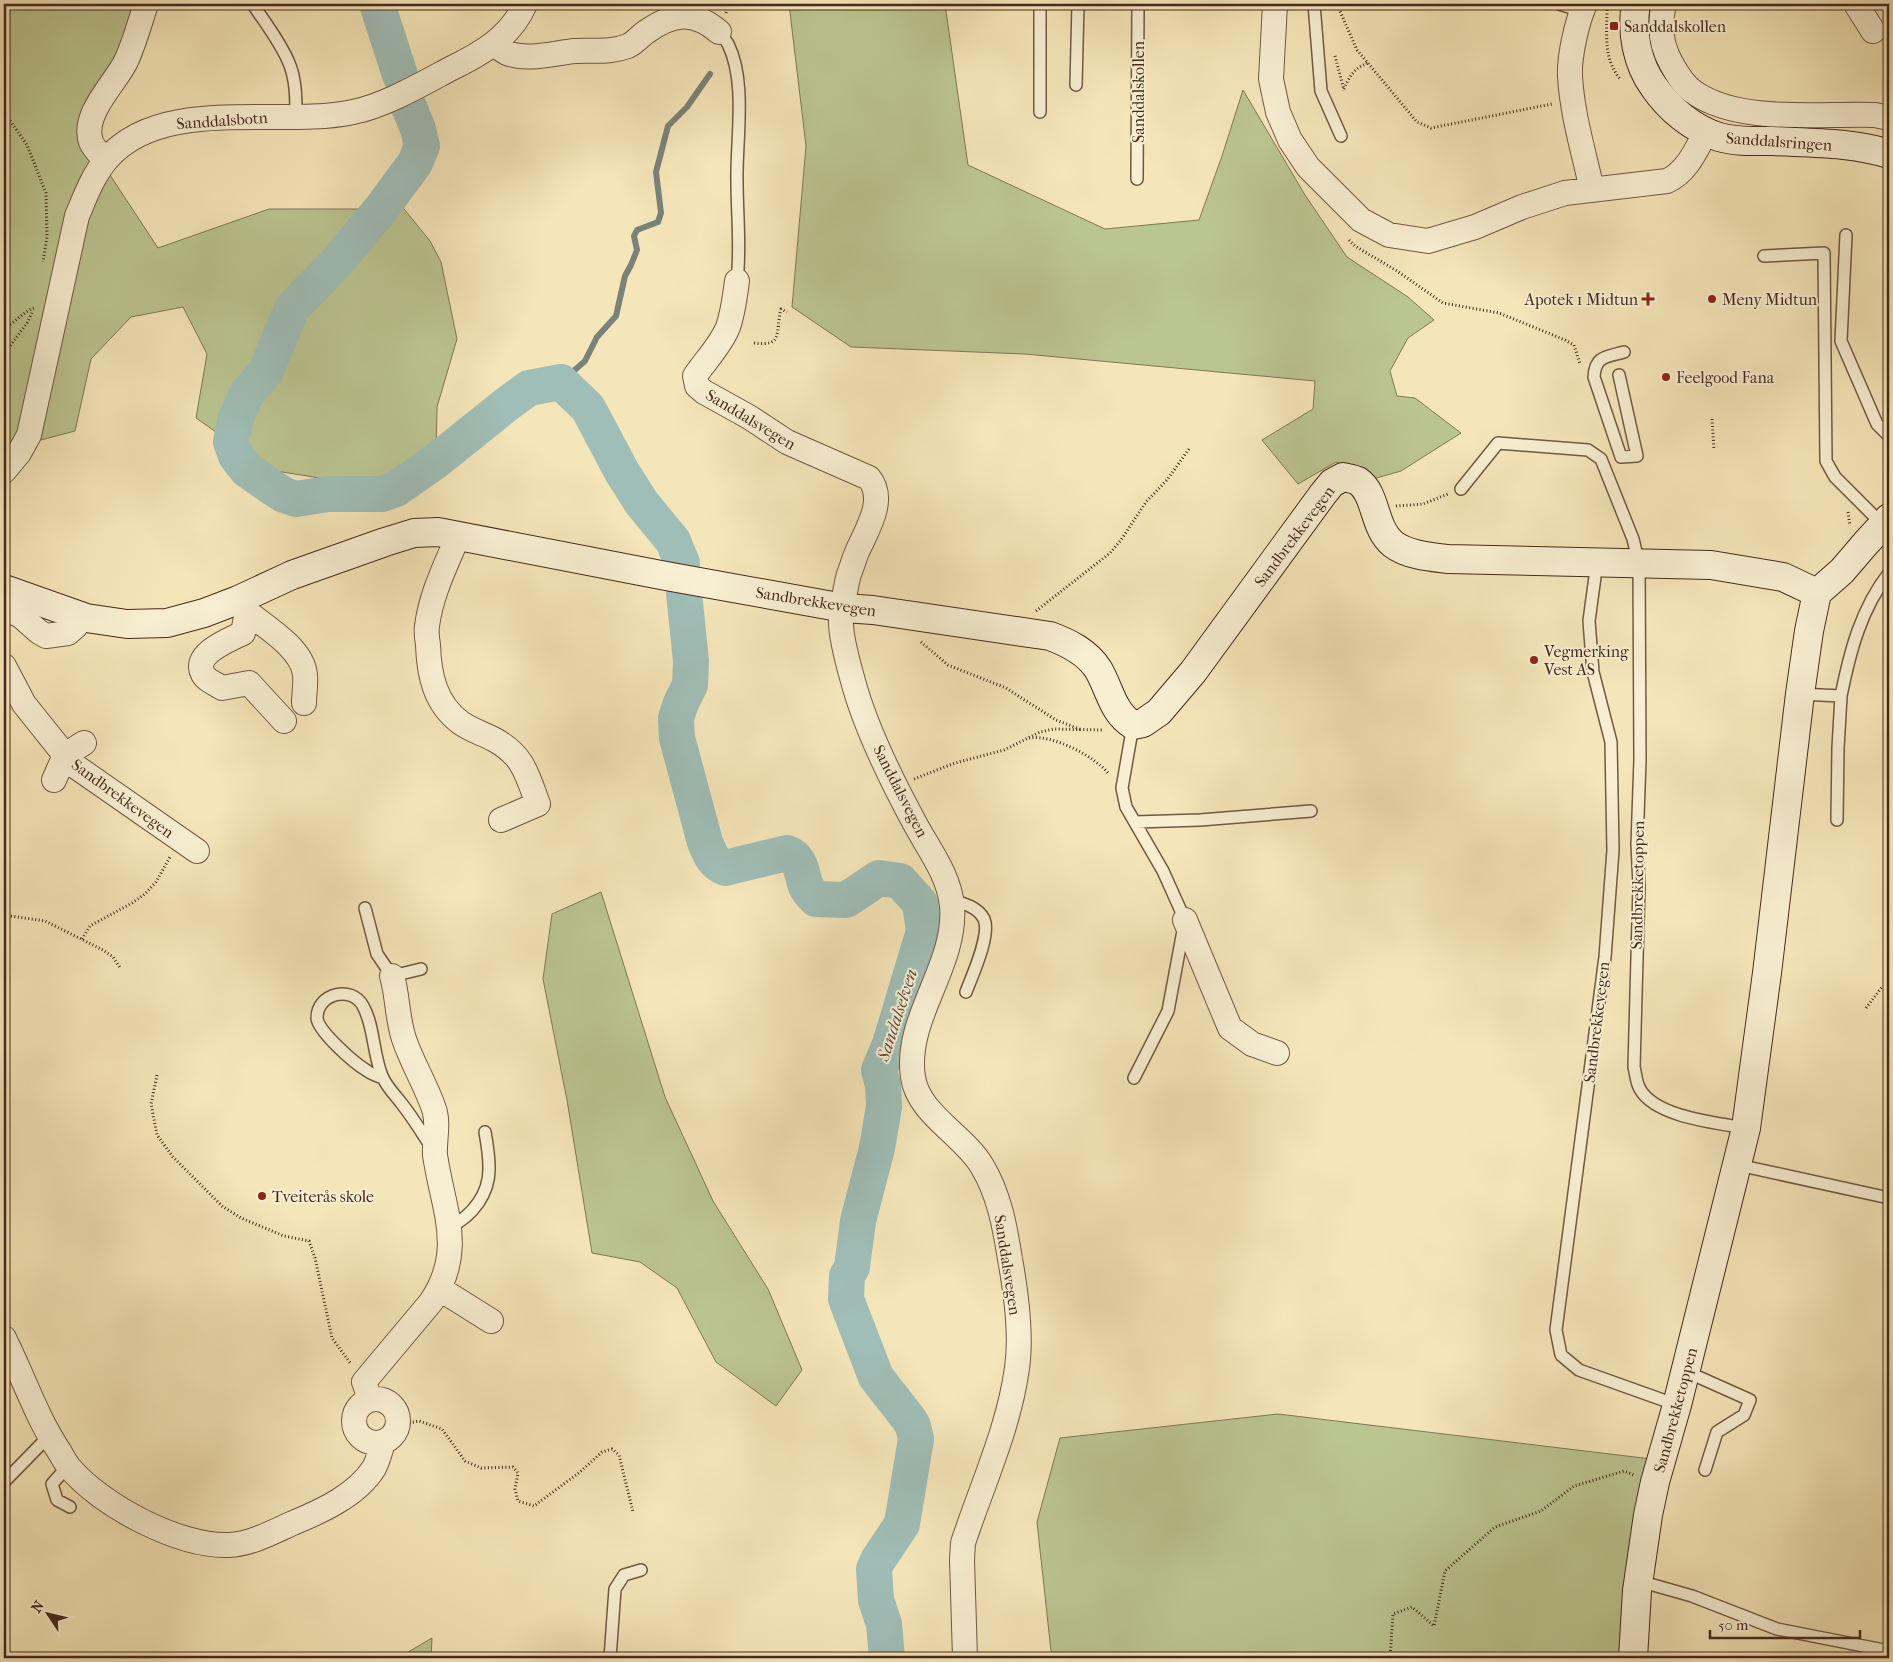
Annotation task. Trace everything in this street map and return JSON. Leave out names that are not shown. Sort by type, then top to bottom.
[{"type":"street","points":[[106,160],[91,141],[90,133],[93,116],[102,94],[127,60],[146,4]]},
{"type":"street","name":"Sanddalsbotn","points":[[4,471],[19,453],[29,435],[77,216],[88,189],[106,160],[118,148],[150,130],[172,123],[260,116],[296,117],[353,112],[373,106],[462,64],[495,44],[508,32],[525,4]]},
{"type":"street","points":[[1275,4],[1272,79],[1278,112],[1290,140],[1308,167],[1361,220],[1389,235],[1428,241],[1475,227],[1522,207],[1565,193],[1667,181],[1676,177],[1684,170],[1706,132]]},
{"type":"street","name":"Sanddalsringen","points":[[1636,4],[1634,33],[1639,59],[1650,83],[1670,106],[1692,124],[1718,137],[1735,140],[1832,143],[1889,154]]},
{"type":"street","name":"Sanddalsringen","points":[[1664,4],[1661,30],[1668,58],[1683,82],[1694,93],[1720,106],[1750,113],[1875,115],[1889,118]]},
{"type":"street","points":[[1856,4],[1873,31]]},
{"type":"street","points":[[1583,7],[1576,27],[1569,74],[1592,190]]},
{"type":"street","name":"Sanddalsvegen","points":[[495,44],[506,53],[528,56],[578,51],[615,50],[631,45],[666,20],[680,16],[707,22],[718,32]]},
{"type":"street","name":"Sanddalsvegen","points":[[737,281],[728,327],[695,376],[697,386],[787,442],[869,478],[874,484],[876,495],[874,511],[850,571],[841,623],[853,682],[869,725],[898,791],[941,870],[951,900],[951,932],[946,952],[914,1040],[913,1078],[916,1091],[926,1106],[975,1156],[983,1167],[997,1200],[1004,1222],[1013,1278],[1019,1340],[1018,1365],[1005,1423],[963,1542],[965,1658]]},
{"type":"street","name":"Sandbrekkevegen","points":[[4,589],[79,616],[127,624],[167,623],[204,613],[243,606],[292,575],[392,540],[427,532],[458,536],[573,559],[844,608],[874,610],[1050,636],[1070,644],[1086,655],[1098,669],[1116,708],[1124,720],[1133,725],[1143,723],[1160,712],[1193,672],[1332,483],[1343,477],[1356,480],[1364,487],[1383,535],[1394,545],[1427,556],[1448,559],[1711,565],[1783,577],[1817,593]]},
{"type":"street","points":[[1817,593],[1842,571],[1886,521]]},
{"type":"street","points":[[458,536],[437,587],[427,627],[428,661],[434,687],[444,707],[461,723],[497,741],[515,754],[526,771],[538,804],[501,820]]},
{"type":"street","name":"Sandbrekketoppen","points":[[1633,1658],[1639,1581],[1655,1482],[1677,1405],[1746,1128],[1767,973],[1800,694],[1809,631],[1817,593]]},
{"type":"street","points":[[243,606],[279,636],[299,657],[305,673],[304,702]]},
{"type":"street","points":[[243,606],[243,633],[207,652],[202,660],[203,675],[222,688],[249,684],[284,721]]},
{"type":"street","points":[[4,608],[21,616],[46,636],[68,633],[76,626],[79,616]]},
{"type":"street","name":"Sandbrekkevegen","points":[[4,666],[24,704],[74,749],[72,764],[188,845]]},
{"type":"street","points":[[54,780],[74,749]]},
{"type":"street","points":[[1185,920],[1230,1028],[1252,1044],[1277,1053]]},
{"type":"street","points":[[367,1391],[392,1404],[398,1414],[399,1425],[393,1436],[383,1443],[371,1443],[361,1438],[355,1428],[354,1416],[367,1391],[440,1289],[450,1258],[450,1227],[435,1154],[435,1112],[404,1039],[397,1012],[395,986],[392,976]]},
{"type":"street","points":[[440,1289],[491,1321]]},
{"type":"street","points":[[4,1338],[49,1436],[68,1466],[107,1500],[136,1518],[174,1534],[207,1544],[230,1545],[271,1533],[308,1517],[347,1495],[374,1468],[383,1443]]},
{"type":"lane","points":[[1040,4],[1040,112]]},
{"type":"lane","points":[[1076,85],[1078,4]]},
{"type":"lane","name":"Sanddalskollen","points":[[1137,180],[1138,4]]},
{"type":"lane","points":[[1314,4],[1321,91],[1342,136]]},
{"type":"lane","points":[[1559,4],[1583,7]]},
{"type":"lane","points":[[254,6],[290,63],[294,80],[296,117]]},
{"type":"lane","name":"Sanddalsvegen","points":[[718,32],[728,44],[735,66],[739,92],[739,140],[736,178],[739,259],[737,281]]},
{"type":"lane","points":[[1846,235],[1841,341],[1878,424],[1889,436]]},
{"type":"lane","points":[[1764,256],[1824,254],[1826,461],[1834,477],[1886,521]]},
{"type":"lane","points":[[1619,376],[1638,456],[1621,458],[1594,377],[1595,366],[1602,358],[1624,352]]},
{"type":"lane","name":"Sandbrekketoppen","points":[[1461,489],[1498,442],[1588,450],[1600,459],[1633,539],[1639,564],[1640,760],[1637,844],[1639,886],[1634,1067],[1639,1089],[1660,1108],[1704,1120],[1746,1128]]},
{"type":"lane","name":"Sandbrekkevegen","points":[[1597,562],[1589,621],[1593,672],[1611,742],[1613,850],[1605,957],[1556,1330],[1560,1355],[1579,1370],[1677,1405]]},
{"type":"lane","points":[[1837,820],[1841,696],[1849,658],[1870,601],[1889,573]]},
{"type":"lane","points":[[1800,694],[1841,696]]},
{"type":"lane","points":[[1133,725],[1122,788],[1126,807],[1163,871],[1185,920],[1168,1011],[1134,1078]]},
{"type":"lane","points":[[1135,822],[1200,820],[1311,811]]},
{"type":"lane","points":[[951,900],[968,905],[978,912],[986,926],[985,936],[966,992]]},
{"type":"lane","points":[[365,908],[377,954],[392,976],[421,969]]},
{"type":"lane","points":[[383,1078],[360,1066],[320,1028],[317,1019],[318,1012],[320,1006],[328,997],[341,993],[352,996],[362,1003],[368,1020],[375,1056],[383,1078],[415,1122],[435,1154]]},
{"type":"lane","points":[[450,1227],[462,1221],[478,1204],[488,1182],[489,1168],[485,1132]]},
{"type":"lane","points":[[1738,1165],[1889,1198]]},
{"type":"lane","points":[[1685,1371],[1750,1400],[1744,1415],[1717,1432],[1705,1470]]},
{"type":"lane","points":[[4,1482],[49,1436]]},
{"type":"lane","points":[[68,1466],[52,1484],[57,1500],[70,1507]]},
{"type":"lane","points":[[610,1658],[615,1589],[624,1574],[641,1570]]},
{"type":"lane","points":[[1639,1581],[1692,1596],[1777,1629],[1889,1651]]},
{"type":"path","points":[[1237,4],[1240,6],[1242,4]]},
{"type":"path","points":[[1333,4],[1338,9],[1357,50],[1417,122],[1431,128],[1573,99]]},
{"type":"path","points":[[1344,90],[1349,79],[1359,66],[1368,63]]},
{"type":"path","points":[[4,112],[27,145],[46,193],[47,237],[42,264]]},
{"type":"path","points":[[4,328],[14,323],[28,310],[34,308],[36,299]]},
{"type":"path","points":[[754,343],[768,345],[773,343],[776,338],[781,309],[787,312]]},
{"type":"path","points":[[1712,419],[1714,449]]},
{"type":"path","points":[[1014,631],[1023,621],[1110,553],[1122,540],[1146,502],[1168,480],[1189,449]]},
{"type":"path","points":[[1374,512],[1397,506],[1423,504],[1461,489]]},
{"type":"path","points":[[919,640],[948,665],[1006,688],[1056,720],[1082,730]]},
{"type":"path","points":[[898,791],[906,781],[955,762],[1004,750],[1040,732],[1054,729],[1104,730],[1113,728],[1122,730],[1133,725]]},
{"type":"path","points":[[1026,739],[1054,740],[1074,750],[1103,767],[1122,788]]},
{"type":"path","points":[[82,939],[90,926],[145,894],[188,845]]},
{"type":"path","points":[[4,915],[45,921],[103,950],[113,957],[121,969]]},
{"type":"path","points":[[1866,1008],[1882,987],[1889,983]]},
{"type":"path","points":[[157,1074],[151,1104],[157,1135],[173,1157],[222,1206],[241,1218],[284,1236],[309,1241],[315,1258],[332,1338],[367,1391]]},
{"type":"path","points":[[399,1425],[419,1421],[442,1429],[465,1461],[481,1468],[513,1467],[518,1474],[515,1489],[518,1501],[534,1506],[580,1472],[602,1452],[612,1449],[619,1455],[633,1512]]},
{"type":"path","points":[[1390,1658],[1393,1614],[1412,1607],[1434,1626],[1445,1571],[1495,1527],[1541,1511],[1574,1486],[1624,1471],[1636,1476]]},
{"type":"green space","points":[[4,4],[139,4],[125,39],[90,106],[108,172],[158,248],[269,209],[381,209],[396,199],[430,241],[441,262],[457,339],[437,407],[436,461],[424,450],[419,468],[363,485],[270,470],[196,418],[207,354],[183,307],[131,317],[91,359],[75,431],[7,449],[4,447]]},
{"type":"green space","points":[[789,4],[945,4],[968,165],[1105,229],[1199,220],[1243,90],[1305,195],[1347,257],[1408,297],[1434,320],[1408,338],[1390,371],[1397,396],[1415,398],[1461,433],[1401,471],[1373,479],[1354,467],[1336,462],[1298,484],[1262,440],[1313,409],[1315,381],[1025,354],[851,347],[792,307],[806,146]]},
{"type":"green space","points":[[601,892],[665,1097],[713,1201],[768,1289],[802,1370],[776,1406],[716,1362],[677,1288],[640,1262],[592,1253],[567,1100],[543,979],[552,914]]},
{"type":"green space","points":[[1278,1414],[1668,1461],[1621,1658],[1060,1658],[1051,1651],[1037,1522],[1060,1438]]},
{"type":"green space","points":[[432,1638],[431,1658],[398,1658]]},
{"type":"waterway","points":[[377,4],[400,75]]},
{"type":"waterway","points":[[561,382],[585,361],[597,337],[616,316],[625,276],[637,250],[634,236],[637,230],[658,222],[661,213],[656,172],[668,126],[687,107],[710,74]]},
{"type":"waterway","points":[[409,107],[418,129],[422,146],[415,163],[381,209],[337,262],[292,308],[266,371],[246,395],[235,421],[231,442],[236,456],[247,470],[284,495],[296,499],[328,494],[382,494],[396,489],[436,461],[529,388],[561,382],[588,408],[622,472],[641,502],[673,541],[682,563]]},
{"type":"waterway","name":"Sandalselven","points":[[684,593],[691,661],[690,685],[676,718],[677,738],[705,842],[715,861],[725,868],[787,853],[792,855],[798,862],[807,888],[816,899],[846,900],[879,878],[900,881],[920,903],[924,931],[890,1044],[879,1070],[883,1085],[884,1107],[877,1148],[858,1221],[852,1267],[847,1276],[846,1299],[876,1377],[908,1418],[913,1426],[916,1439],[902,1524],[874,1569],[876,1600],[884,1624],[887,1658]]},
{"type":"place","name":"Sanddalskollen","points":[[1614,26]]},
{"type":"place","name":"Apotek 1 Midtun","points":[[1648,299]]},
{"type":"place","name":"Meny Midtun","points":[[1712,299]]},
{"type":"place","name":"Feelgood Fana","points":[[1666,377]]},
{"type":"place","name":"Vegmerking Vest AS","points":[[1534,660]]},
{"type":"place","name":"Tveiterås skole","points":[[262,1196]]}]
